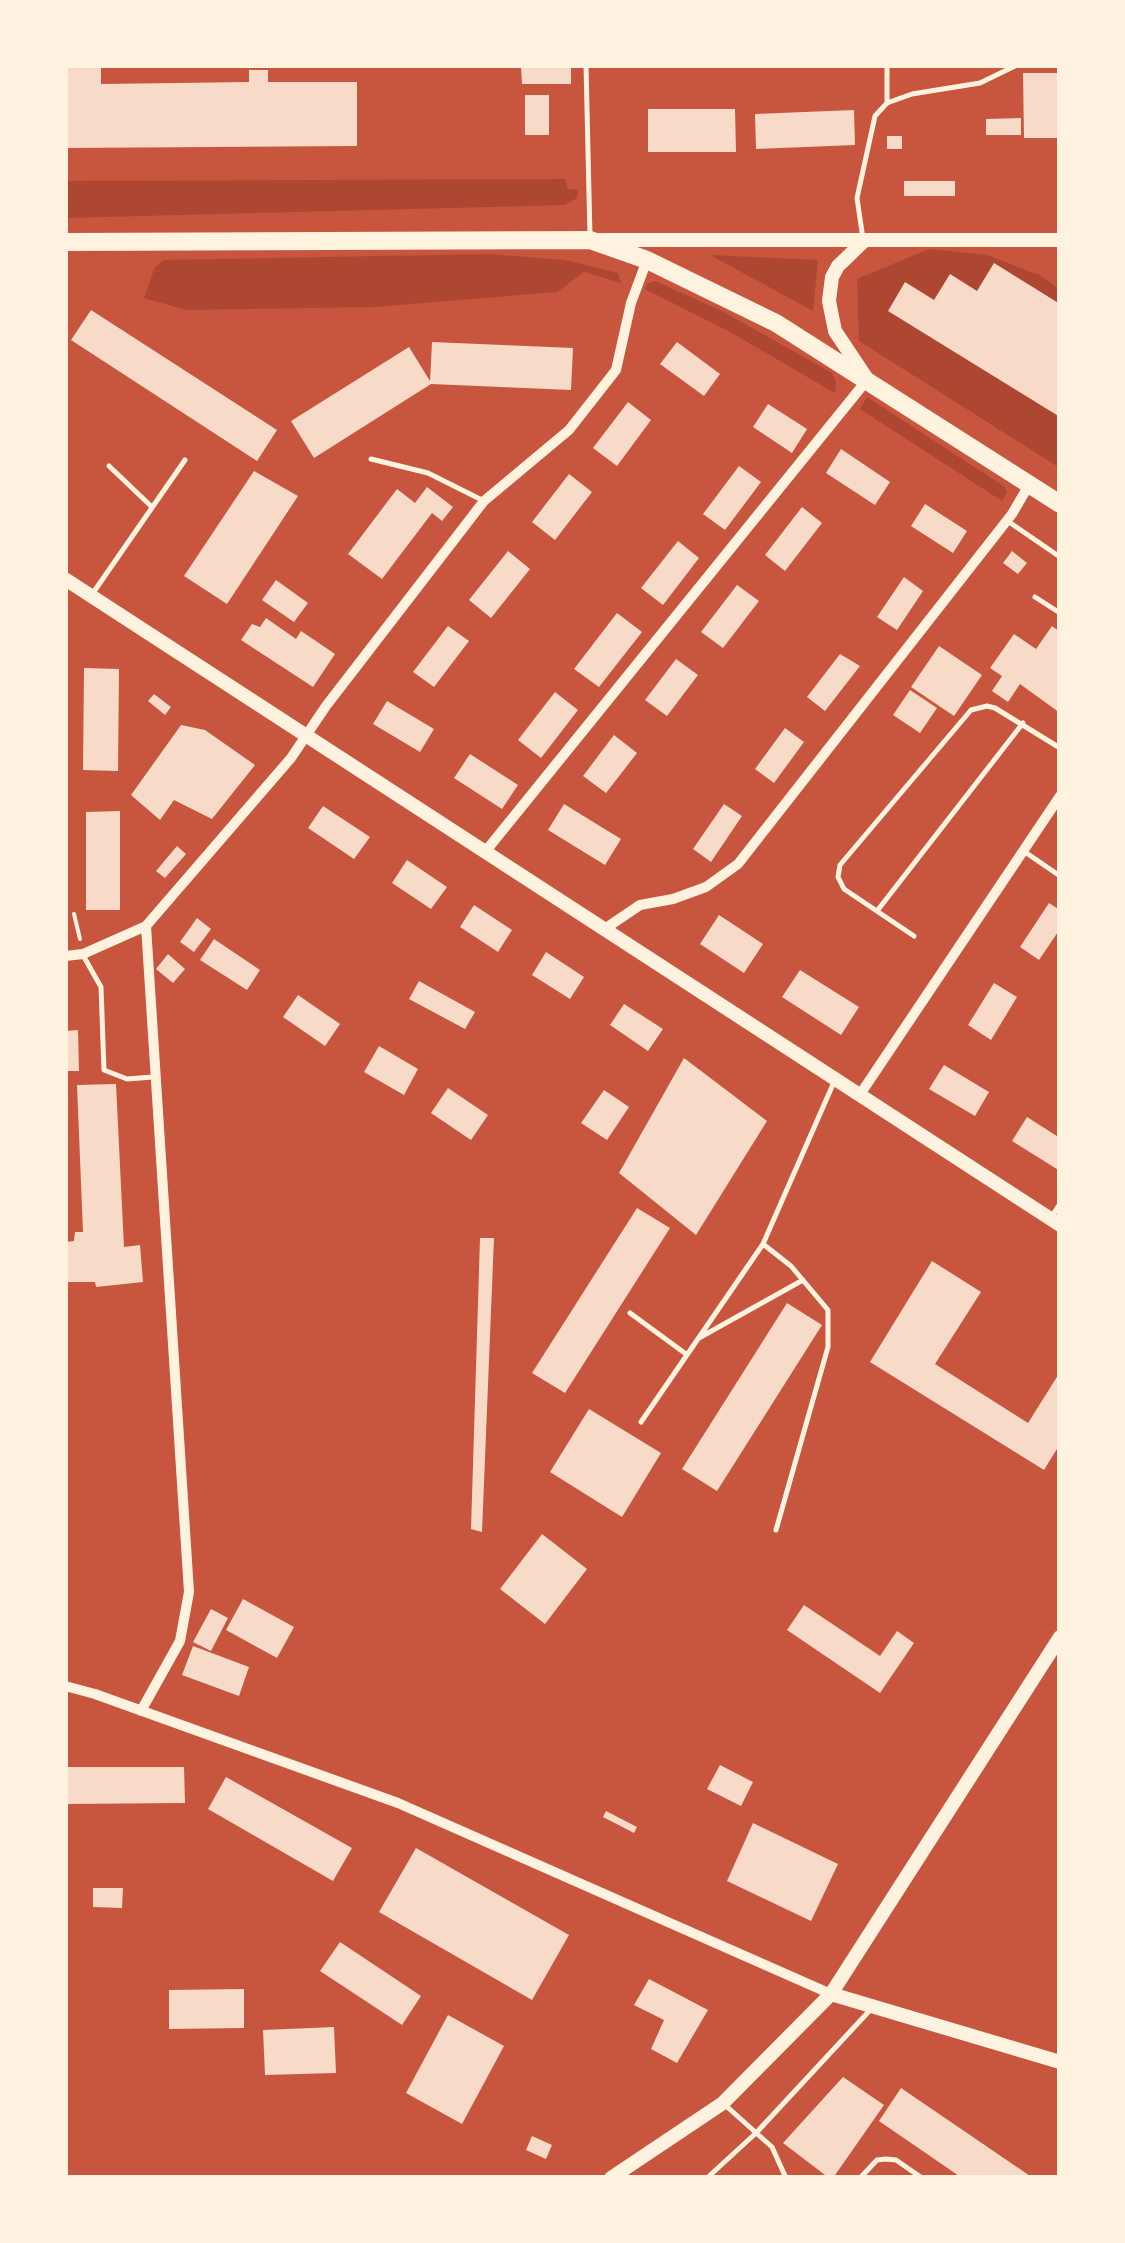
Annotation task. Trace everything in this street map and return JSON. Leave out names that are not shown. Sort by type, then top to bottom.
[{"type":"highway","points":[[65,242],[590,240],[647,260],[747,307],[1060,504]]},
{"type":"street","points":[[590,240],[1060,240]]},
{"type":"street","points":[[485,852],[867,380],[836,331],[829,301],[832,277],[838,266],[863,242]]},
{"type":"street","points":[[65,956],[82,954],[146,926],[291,758],[484,501],[569,430],[616,370],[647,260]]},
{"type":"street","points":[[606,928],[640,905],[706,887],[738,864],[1030,485]]},
{"type":"street","points":[[65,579],[1055,1222]]},
{"type":"street","points":[[859,1096],[1060,796]]},
{"type":"street","points":[[141,1711],[180,1641],[190,1605],[146,926]]},
{"type":"street","points":[[611,2178],[723,2103],[831,1994],[1060,1637]]},
{"type":"street","points":[[65,1686],[398,1803],[831,1994],[1060,2062]]},
{"type":"lane","points":[[586,65],[590,240]]},
{"type":"lane","points":[[887,102],[888,65]]},
{"type":"lane","points":[[863,242],[857,198],[874,116],[887,102],[980,83],[1017,65]]},
{"type":"lane","points":[[372,459],[428,473],[484,501]]},
{"type":"lane","points":[[92,596],[186,460]]},
{"type":"lane","points":[[108,466],[152,507]]},
{"type":"lane","points":[[1006,521],[1060,557]]},
{"type":"lane","points":[[1035,597],[1060,613]]},
{"type":"lane","points":[[914,936],[844,889],[838,877],[840,865],[965,714],[986,706],[1023,723],[1060,748]]},
{"type":"lane","points":[[876,911],[1023,723]]},
{"type":"lane","points":[[1024,850],[1060,876]]},
{"type":"lane","points":[[82,954],[101,987],[104,1070],[127,1079],[156,1077]]},
{"type":"lane","points":[[641,1422],[762,1244],[835,1079]]},
{"type":"lane","points":[[1055,1222],[1060,1204]]},
{"type":"lane","points":[[762,1244],[804,1280],[828,1310],[828,1347],[776,1530]]},
{"type":"lane","points":[[696,1339],[804,1280]]},
{"type":"lane","points":[[630,1313],[686,1354]]},
{"type":"lane","points":[[707,2178],[756,2133],[872,2007]]},
{"type":"lane","points":[[723,2103],[772,2147],[786,2178]]},
{"type":"lane","points":[[860,2178],[868,2167],[886,2158],[896,2160],[922,2178]]},
{"type":"path","points":[[74,914],[82,954]]},
{"type":"shaded area","points":[[565,179],[568,189],[578,190],[577,198],[565,205],[65,218],[65,181]]},
{"type":"shaded area","points":[[929,249],[987,255],[1039,275],[1060,289],[1060,468],[859,341],[857,279]]},
{"type":"shaded area","points":[[490,254],[565,260],[618,273],[621,283],[584,272],[557,292],[375,307],[186,310],[144,298],[155,267],[164,260]]},
{"type":"shaded area","points":[[710,255],[818,260],[813,311]]},
{"type":"shaded area","points":[[655,281],[722,311],[832,373],[835,393],[730,332],[645,289]]},
{"type":"shaded area","points":[[867,397],[1005,487],[1007,492],[1002,501],[860,409]]},
{"type":"building","points":[[65,65],[101,65],[101,84],[249,82],[249,70],[268,70],[268,82],[357,82],[357,146],[65,148]]},
{"type":"building","points":[[571,66],[571,84],[522,84],[521,67]]},
{"type":"building","points":[[1023,73],[1060,73],[1060,138],[1024,138]]},
{"type":"building","points":[[525,95],[549,95],[549,135],[525,135]]},
{"type":"building","points":[[648,109],[735,109],[736,152],[648,152]]},
{"type":"building","points":[[854,110],[855,145],[756,149],[755,114]]},
{"type":"building","points":[[1021,118],[1021,135],[986,135],[986,119]]},
{"type":"building","points":[[887,136],[902,136],[902,149],[887,149]]},
{"type":"building","points":[[904,181],[955,181],[955,196],[904,196]]},
{"type":"building","points":[[994,263],[1060,304],[1060,417],[888,311],[905,282],[934,300],[950,274],[977,291]]},
{"type":"building","points":[[91,310],[277,430],[257,461],[71,340]]},
{"type":"building","points":[[432,342],[573,348],[571,390],[431,384],[314,458],[291,421],[409,347],[430,381]]},
{"type":"building","points":[[677,342],[720,374],[704,396],[660,364]]},
{"type":"building","points":[[628,402],[651,420],[617,466],[593,448]]},
{"type":"building","points":[[768,404],[807,429],[792,453],[753,427]]},
{"type":"building","points":[[841,449],[890,482],[875,505],[826,473]]},
{"type":"building","points":[[739,466],[761,482],[725,530],[703,514]]},
{"type":"building","points":[[254,471],[298,496],[227,604],[184,576]]},
{"type":"building","points":[[569,474],[592,492],[555,540],[532,522]]},
{"type":"building","points":[[427,487],[453,507],[442,521],[432,513],[382,579],[348,554],[397,489],[415,503]]},
{"type":"building","points":[[925,504],[967,531],[953,553],[911,526]]},
{"type":"building","points":[[802,507],[822,523],[785,571],[765,555]]},
{"type":"building","points":[[678,541],[699,558],[663,605],[641,588]]},
{"type":"building","points":[[508,551],[530,569],[491,618],[469,600]]},
{"type":"building","points":[[1012,551],[1027,563],[1018,574],[1003,563]]},
{"type":"building","points":[[904,577],[923,591],[897,630],[877,617]]},
{"type":"building","points":[[276,580],[308,603],[294,622],[262,600]]},
{"type":"building","points":[[737,585],[759,601],[723,648],[701,632]]},
{"type":"building","points":[[617,613],[642,632],[599,687],[574,669]]},
{"type":"building","points":[[266,618],[296,639],[301,631],[335,654],[313,687],[241,640],[252,624],[260,627]]},
{"type":"building","points":[[448,626],[469,641],[434,687],[413,672]]},
{"type":"building","points":[[1052,626],[1060,632],[1060,713],[1020,684],[1008,702],[992,691],[1002,676],[990,668],[1014,634],[1036,649]]},
{"type":"building","points":[[939,646],[982,675],[954,716],[911,687]]},
{"type":"building","points":[[840,654],[860,666],[825,711],[807,697]]},
{"type":"building","points":[[676,659],[698,675],[667,716],[645,700]]},
{"type":"building","points":[[84,668],[119,669],[118,771],[83,770]]},
{"type":"building","points":[[910,690],[937,708],[920,733],[893,715]]},
{"type":"building","points":[[555,692],[578,710],[541,758],[518,740]]},
{"type":"building","points":[[154,694],[171,707],[165,715],[148,701]]},
{"type":"building","points":[[387,701],[434,729],[420,752],[373,724]]},
{"type":"building","points":[[181,725],[205,730],[255,765],[212,819],[174,800],[160,820],[131,795]]},
{"type":"building","points":[[785,728],[804,742],[774,783],[755,769]]},
{"type":"building","points":[[614,735],[637,753],[606,793],[583,776]]},
{"type":"building","points":[[470,754],[518,785],[502,809],[454,778]]},
{"type":"building","points":[[564,804],[621,839],[605,865],[548,830]]},
{"type":"building","points":[[724,804],[742,816],[711,862],[693,849]]},
{"type":"building","points":[[323,806],[370,837],[354,859],[308,828]]},
{"type":"building","points":[[120,811],[120,910],[86,910],[86,812]]},
{"type":"building","points":[[177,846],[186,854],[165,878],[156,871]]},
{"type":"building","points":[[407,860],[447,887],[431,909],[392,883]]},
{"type":"building","points":[[1049,903],[1060,910],[1060,929],[1039,960],[1020,947]]},
{"type":"building","points":[[474,905],[512,930],[498,952],[460,927]]},
{"type":"building","points":[[719,915],[763,944],[744,973],[700,944]]},
{"type":"building","points":[[197,918],[211,929],[194,952],[180,942]]},
{"type":"building","points":[[214,939],[260,970],[247,990],[200,960]]},
{"type":"building","points":[[546,952],[584,977],[570,999],[532,975]]},
{"type":"building","points":[[168,954],[185,969],[173,983],[156,969]]},
{"type":"building","points":[[800,970],[859,1007],[841,1035],[782,997]]},
{"type":"building","points":[[419,981],[475,1012],[465,1029],[409,999]]},
{"type":"building","points":[[994,983],[1017,997],[991,1040],[968,1025]]},
{"type":"building","points":[[298,995],[340,1024],[325,1046],[283,1017]]},
{"type":"building","points":[[624,1004],[663,1029],[648,1051],[610,1025]]},
{"type":"building","points":[[78,1030],[79,1071],[65,1071],[65,1031]]},
{"type":"building","points":[[379,1046],[418,1069],[404,1095],[364,1072]]},
{"type":"building","points":[[684,1058],[767,1121],[696,1235],[619,1173]]},
{"type":"building","points":[[944,1065],[989,1092],[975,1116],[929,1089]]},
{"type":"building","points":[[116,1084],[124,1247],[140,1245],[143,1282],[96,1287],[95,1282],[65,1282],[65,1242],[74,1241],[75,1232],[83,1232],[77,1085]]},
{"type":"building","points":[[448,1088],[488,1115],[471,1140],[431,1113]]},
{"type":"building","points":[[604,1090],[629,1107],[607,1140],[581,1123]]},
{"type":"building","points":[[1027,1117],[1060,1138],[1060,1171],[1012,1141]]},
{"type":"building","points":[[637,1208],[670,1228],[565,1393],[532,1373]]},
{"type":"building","points":[[480,1238],[494,1238],[482,1532],[471,1529]]},
{"type":"building","points":[[932,1261],[981,1292],[935,1364],[1028,1423],[1060,1372],[1060,1444],[1044,1470],[870,1362]]},
{"type":"building","points":[[787,1303],[822,1325],[717,1491],[682,1469]]},
{"type":"building","points":[[589,1409],[661,1453],[622,1517],[550,1472]]},
{"type":"building","points":[[542,1534],[587,1569],[545,1624],[500,1589]]},
{"type":"building","points":[[243,1599],[294,1627],[277,1658],[226,1630]]},
{"type":"building","points":[[804,1605],[880,1656],[897,1631],[914,1643],[880,1693],[787,1630]]},
{"type":"building","points":[[211,1609],[228,1618],[211,1651],[193,1642]]},
{"type":"building","points":[[193,1646],[249,1667],[239,1696],[182,1675]]},
{"type":"building","points":[[720,1765],[753,1782],[741,1806],[707,1789]]},
{"type":"building","points":[[65,1767],[184,1767],[185,1803],[65,1804]]},
{"type":"building","points":[[226,1777],[352,1848],[333,1881],[208,1809]]},
{"type":"building","points":[[606,1811],[637,1827],[634,1833],[603,1817]]},
{"type":"building","points":[[753,1823],[838,1864],[811,1921],[727,1881]]},
{"type":"building","points":[[416,1848],[569,1935],[532,2000],[379,1912]]},
{"type":"building","points":[[93,1888],[123,1888],[122,1908],[93,1907]]},
{"type":"building","points":[[340,1942],[421,1996],[402,2025],[320,1971]]},
{"type":"building","points":[[649,1979],[708,2010],[677,2063],[651,2049],[664,2020],[634,2005]]},
{"type":"building","points":[[244,1989],[244,2028],[169,2029],[169,1990]]},
{"type":"building","points":[[448,2015],[504,2046],[462,2124],[406,2093]]},
{"type":"building","points":[[334,2027],[336,2073],[265,2075],[263,2030]]},
{"type":"building","points":[[843,2077],[884,2105],[833,2178],[829,2178],[783,2143]]},
{"type":"building","points":[[901,2088],[1033,2178],[962,2178],[879,2121]]},
{"type":"building","points":[[532,2136],[552,2145],[546,2159],[526,2150]]}]
